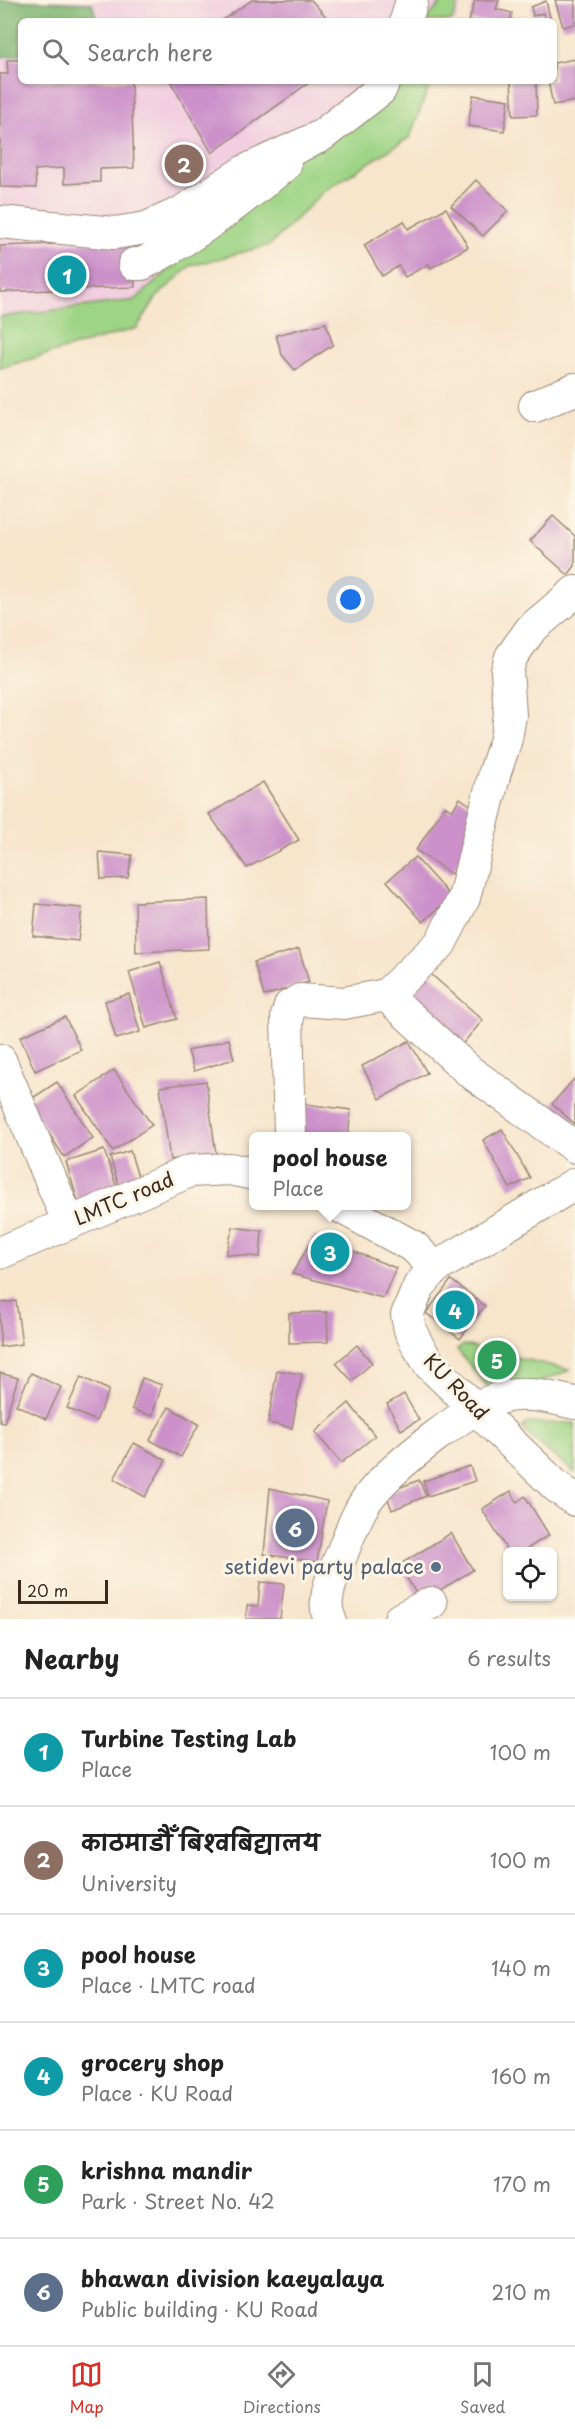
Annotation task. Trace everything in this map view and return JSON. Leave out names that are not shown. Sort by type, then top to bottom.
[{"type":"street","points":[[407,18],[412,0]]},
{"type":"street","points":[[134,264],[142,264],[198,232],[242,201],[380,90],[383,84]]},
{"type":"street","points":[[0,222],[115,233],[146,228],[182,212],[244,171],[321,136]]},
{"type":"street","points":[[535,406],[575,389]]},
{"type":"street","points":[[290,1132],[288,1017],[290,1006],[300,1000],[344,1003],[386,995],[440,944],[464,898],[495,772],[506,739],[510,715],[507,671],[511,657],[531,629],[575,592]]},
{"type":"street","points":[[386,995],[469,1071],[575,1147]]},
{"type":"street","points":[[0,1060],[69,1223]]},
{"type":"street","name":"LMTC road","points":[[0,1253],[190,1170],[229,1169],[249,1173]]},
{"type":"street","name":"KU Road","points":[[575,1184],[435,1268],[419,1286],[407,1315],[410,1330],[430,1365],[556,1486],[575,1500]]},
{"type":"street","points":[[346,1210],[414,1247],[435,1268]]},
{"type":"street","points":[[330,1619],[326,1612],[332,1578],[359,1514],[371,1493],[402,1463],[476,1409],[503,1396],[533,1394],[575,1403]]},
{"type":"street","points":[[400,1619],[431,1603]]},
{"type":"shaded area","points":[[0,0],[464,0],[457,18],[18,18],[18,84],[431,84],[410,137],[324,191],[270,245],[190,266],[156,298],[137,328],[0,368]]},
{"type":"green space","points":[[0,0],[92,3],[96,18],[18,18],[18,55],[0,57]]},
{"type":"green space","points":[[444,0],[460,0],[453,18],[428,18]]},
{"type":"green space","points":[[368,84],[430,84],[410,137],[324,191],[270,245],[190,266],[156,298],[137,328],[0,368],[0,317],[135,300],[332,124]]},
{"type":"green space","points":[[464,1345],[570,1370],[535,1384],[488,1387],[457,1350]]},
{"type":"green space","points":[[527,1423],[575,1423],[575,1473],[522,1428]]},
{"type":"building","points":[[252,0],[311,0],[327,18],[225,18]]},
{"type":"building","points":[[475,0],[499,0],[496,9],[512,13],[511,18],[470,18]]},
{"type":"building","points":[[555,0],[575,0],[575,24],[563,27]]},
{"type":"building","points":[[546,1],[550,18],[544,18],[543,13],[533,16],[531,7]]},
{"type":"building","points":[[575,59],[575,101],[553,105],[549,84],[557,84],[557,62]]},
{"type":"building","points":[[7,60],[18,60],[18,84],[131,84],[134,168],[100,169],[100,182],[64,184],[64,168],[35,170],[36,188],[0,187],[0,74],[8,74]]},
{"type":"building","points":[[172,84],[307,84],[212,153]]},
{"type":"building","points":[[511,84],[536,84],[537,115],[513,116]]},
{"type":"building","points":[[473,95],[509,100],[504,131],[468,126]]},
{"type":"building","points":[[476,180],[508,211],[483,236],[451,206]]},
{"type":"building","points":[[446,208],[468,247],[431,268],[429,264],[405,277],[399,266],[382,276],[364,245],[404,221],[408,229]]},
{"type":"building","points":[[134,241],[135,287],[0,292],[0,246]]},
{"type":"building","points":[[326,323],[333,345],[295,370],[282,355],[276,335]]},
{"type":"building","points":[[553,516],[575,536],[575,566],[568,575],[530,541]]},
{"type":"building","points":[[263,782],[299,840],[247,868],[209,814]]},
{"type":"building","points":[[460,798],[480,812],[468,849],[451,874],[416,850],[445,806],[452,811]]},
{"type":"building","points":[[99,852],[132,855],[128,878],[101,879]]},
{"type":"building","points":[[415,857],[451,897],[423,922],[387,881]]},
{"type":"building","points":[[208,899],[209,949],[136,952],[135,902]]},
{"type":"building","points":[[36,904],[82,908],[78,941],[33,936]]},
{"type":"building","points":[[299,949],[309,982],[264,996],[254,962]]},
{"type":"building","points":[[160,962],[177,1019],[146,1028],[129,972]]},
{"type":"building","points":[[424,968],[483,1020],[458,1049],[399,997]]},
{"type":"building","points":[[129,994],[140,1032],[116,1039],[105,1001]]},
{"type":"building","points":[[65,1017],[81,1050],[35,1071],[20,1037]]},
{"type":"building","points":[[229,1039],[234,1059],[194,1071],[188,1051]]},
{"type":"building","points":[[409,1041],[427,1073],[380,1099],[362,1066]]},
{"type":"building","points":[[114,1070],[152,1125],[113,1151],[76,1096]]},
{"type":"building","points":[[575,1078],[575,1124],[552,1104]]},
{"type":"building","points":[[206,1081],[216,1154],[170,1160],[160,1087]]},
{"type":"building","points":[[57,1082],[93,1138],[64,1157],[28,1101]]},
{"type":"building","points":[[305,1104],[351,1110],[348,1132],[302,1132]]},
{"type":"building","points":[[502,1129],[530,1178],[510,1188],[483,1140]]},
{"type":"building","points":[[104,1150],[119,1195],[80,1208],[66,1162]]},
{"type":"building","points":[[130,1151],[140,1183],[120,1190],[110,1157]]},
{"type":"building","points":[[233,1227],[262,1231],[260,1257],[226,1254]]},
{"type":"building","points":[[314,1236],[396,1268],[383,1298],[292,1274]]},
{"type":"building","points":[[451,1280],[485,1306],[460,1339],[426,1313]]},
{"type":"building","points":[[16,1301],[22,1344],[0,1347],[0,1303]]},
{"type":"building","points":[[327,1312],[328,1342],[289,1343],[289,1313]]},
{"type":"building","points":[[357,1345],[372,1363],[352,1381],[336,1363]]},
{"type":"building","points":[[277,1370],[302,1374],[292,1428],[268,1423]]},
{"type":"building","points":[[0,1373],[18,1378],[4,1423],[0,1422]]},
{"type":"building","points":[[31,1373],[61,1387],[46,1419],[16,1405]]},
{"type":"building","points":[[81,1377],[109,1390],[96,1421],[67,1408]]},
{"type":"building","points":[[142,1378],[162,1385],[152,1416],[132,1409]]},
{"type":"building","points":[[404,1394],[419,1420],[401,1430],[387,1404]]},
{"type":"building","points":[[349,1403],[375,1436],[341,1463],[315,1432]]},
{"type":"building","points":[[169,1407],[199,1424],[181,1457],[150,1440]]},
{"type":"building","points":[[134,1443],[166,1460],[145,1497],[114,1479]]},
{"type":"building","points":[[470,1466],[475,1481],[428,1496],[423,1481]]},
{"type":"building","points":[[419,1480],[426,1496],[392,1510],[386,1493]]},
{"type":"building","points":[[270,1488],[327,1501],[317,1562],[264,1554]]},
{"type":"building","points":[[511,1491],[517,1502],[525,1496],[549,1535],[530,1547],[505,1547],[482,1509]]},
{"type":"building","name":"setidevi party palace","points":[[451,1533],[473,1570],[421,1602],[399,1565]]},
{"type":"building","points":[[260,1582],[284,1584],[280,1619],[246,1619],[247,1605],[258,1606]]},
{"type":"place","name":"काठमाडौँ बिश्वबिद्यालय","points":[[184,164]]},
{"type":"place","name":"Turbine Testing Lab","points":[[67,275]]},
{"type":"place","name":"pool house","points":[[330,1252]]},
{"type":"place","name":"grocery shop","points":[[455,1310]]},
{"type":"place","name":"krishna mandir","points":[[497,1360]]},
{"type":"place","name":"bhawan division kaeyalaya","points":[[295,1528]]},
{"type":"place","name":"setidevi party palace","points":[[436,1567]]}]
